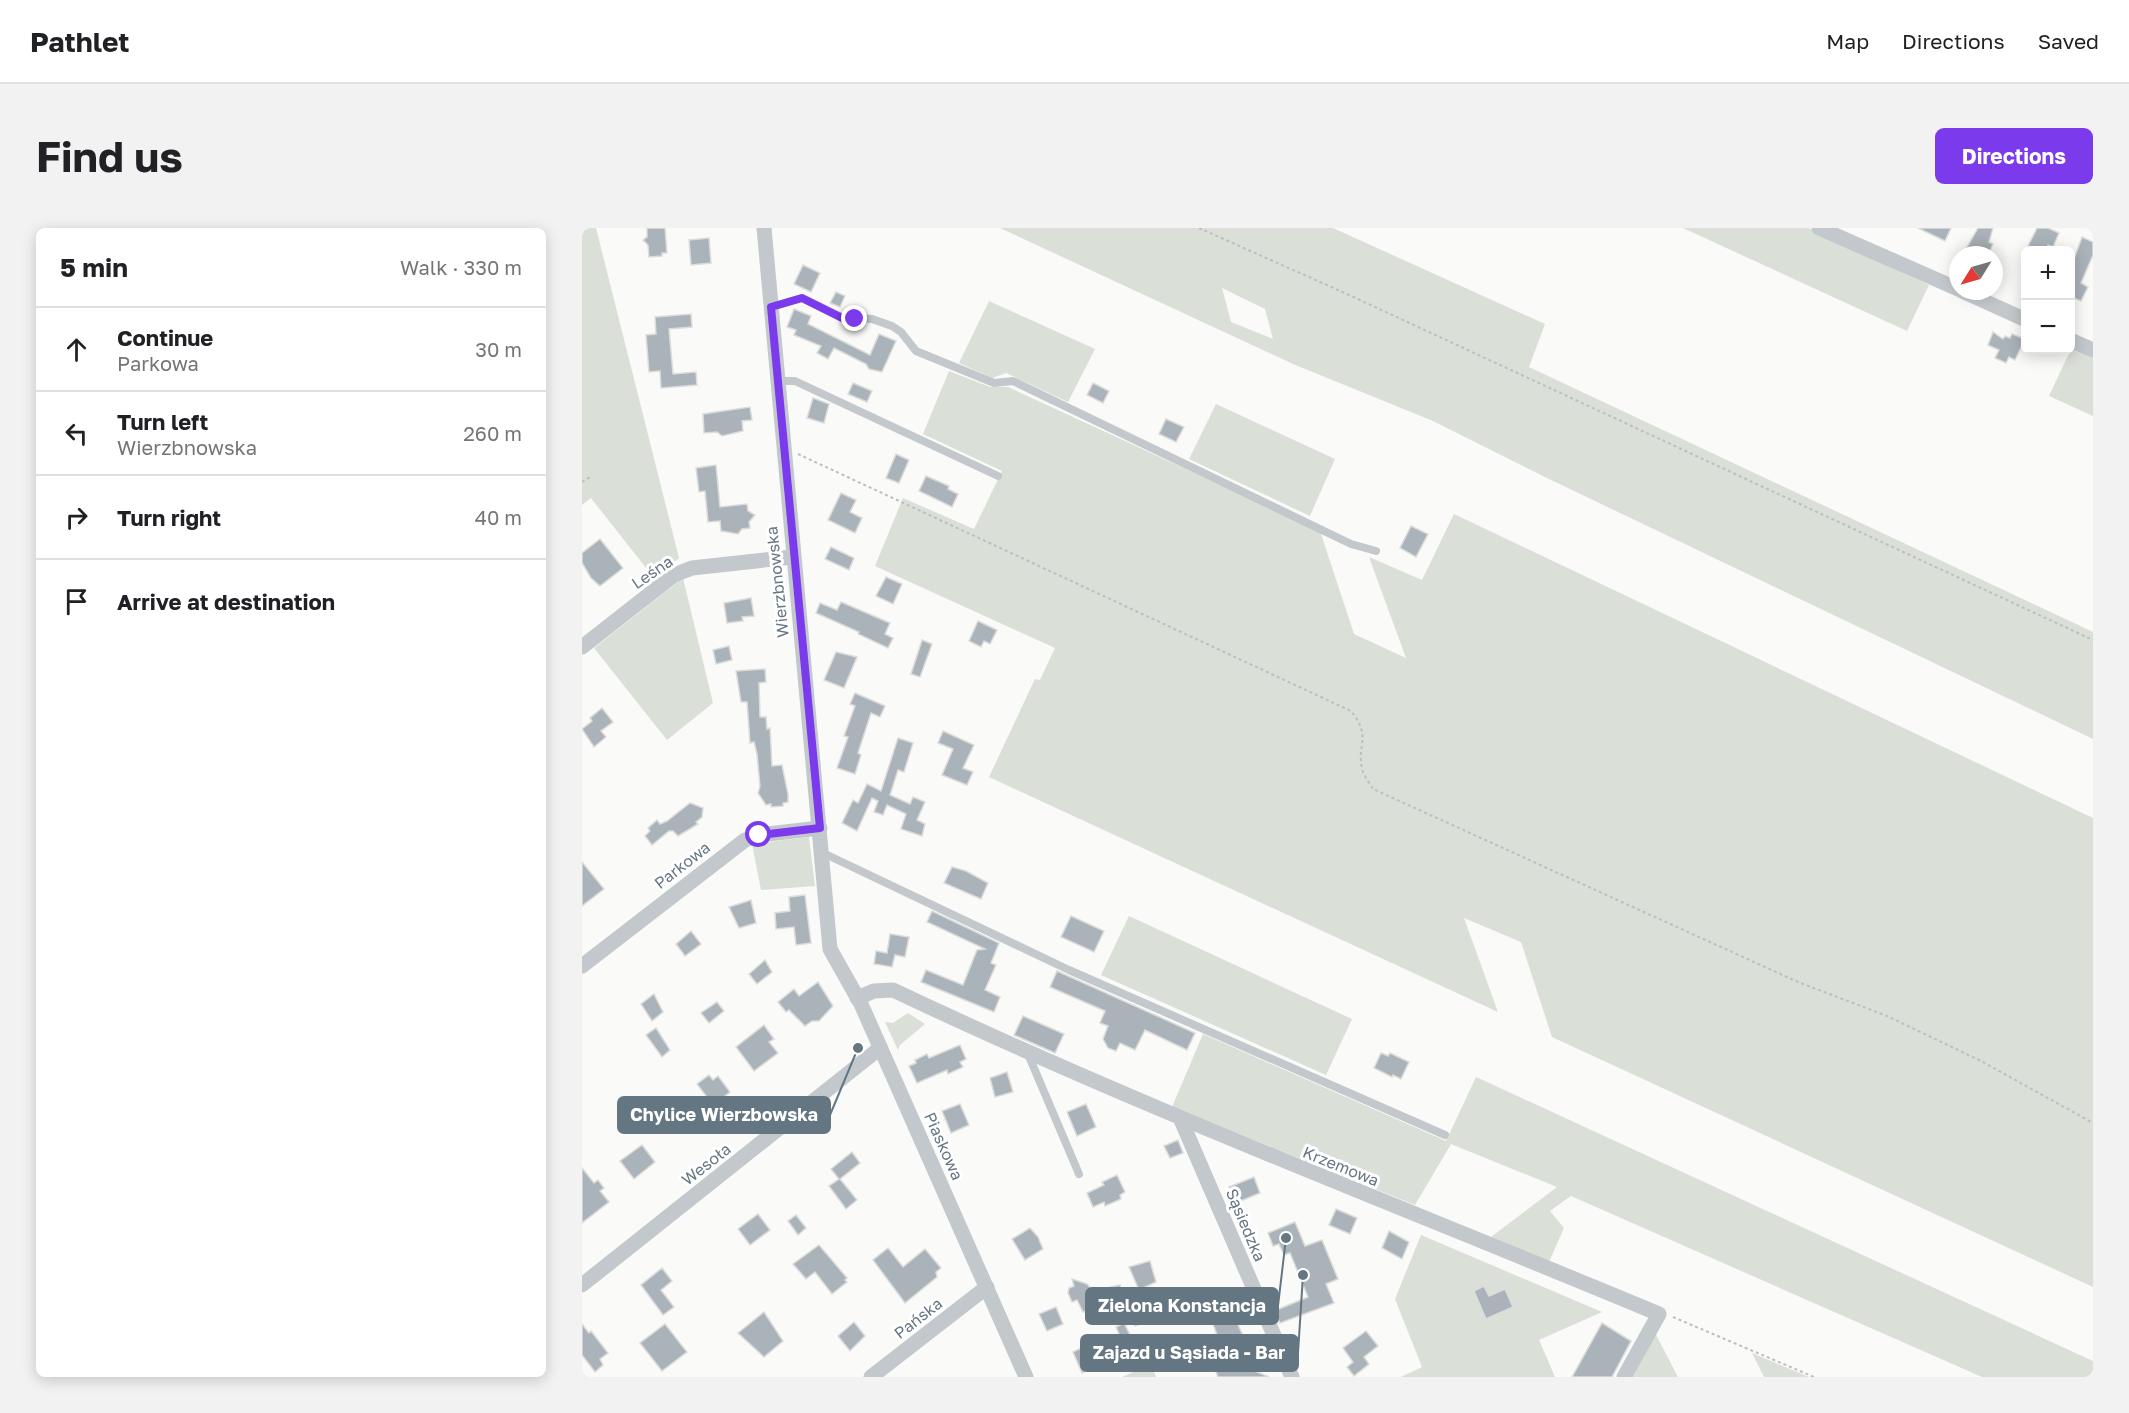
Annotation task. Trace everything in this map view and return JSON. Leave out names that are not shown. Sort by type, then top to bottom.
[{"type":"street","name":"Wierzbnowska","points":[[764,228],[792,557],[820,828],[828,932]]},
{"type":"street","points":[[1819,228],[1949,285]]},
{"type":"street","points":[[1982,300],[2021,318]]},
{"type":"street","points":[[2075,342],[2093,350]]},
{"type":"street","name":"Leśna","points":[[582,647],[674,575],[692,568],[792,557]]},
{"type":"street","name":"Parkowa","points":[[582,966],[744,840],[759,835],[820,828]]},
{"type":"street","name":"Piaskowa","points":[[828,932],[830,948],[880,1048],[1026,1377]]},
{"type":"street","name":"Krzemowa","points":[[857,998],[883,989],[893,990],[1028,1054],[1181,1120],[1659,1314]]},
{"type":"street","name":"Wesoła","points":[[582,1285],[880,1048]]},
{"type":"street","name":"Sąsiedzka","points":[[1181,1120],[1292,1377]]},
{"type":"street","points":[[1199,1161],[1214,1133]]},
{"type":"street","name":"Pańska","points":[[871,1377],[987,1287]]},
{"type":"street","points":[[1624,1377],[1659,1314]]},
{"type":"lane","points":[[771,307],[802,298],[842,318],[872,319],[892,326],[901,332],[916,351],[994,383],[1013,381],[1351,544],[1376,551]]},
{"type":"lane","points":[[777,381],[795,381],[998,476]]},
{"type":"lane","points":[[821,852],[1069,970],[1445,1135]]},
{"type":"lane","points":[[1028,1054],[1079,1174]]},
{"type":"path","points":[[1199,228],[1358,299],[2093,640]]},
{"type":"path","points":[[783,447],[1351,711],[1361,723],[1364,736],[1363,772],[1373,789],[1798,982],[1887,1016],[1982,1061],[2093,1123]]},
{"type":"path","points":[[582,482],[590,477]]},
{"type":"path","points":[[1659,1314],[1814,1377]]},
{"type":"shaded area","points":[[582,228],[596,228],[679,558],[654,578],[591,498],[582,505]]},
{"type":"shaded area","points":[[1000,228],[1333,228],[1545,324],[1529,367],[2093,632],[2093,739],[1549,479],[1433,421],[1293,364]],"holes":[[[1222,288],[1265,309],[1273,339],[1231,322]]]},
{"type":"shaded area","points":[[1683,228],[1808,228],[1929,285],[1907,331]]},
{"type":"shaded area","points":[[989,301],[1095,349],[1068,402],[1006,373],[992,378],[959,363]]},
{"type":"shaded area","points":[[2075,351],[2093,358],[2093,416],[2049,396],[2069,354],[2075,354]]},
{"type":"shaded area","points":[[949,371],[990,387],[1008,387],[1320,531],[1354,634],[1406,658],[1369,557],[1422,580],[1454,514],[2093,818],[2093,1287],[1552,1037],[1521,942],[1464,918],[1498,1012],[989,777],[1035,679],[1040,680],[1055,648],[875,566],[903,498],[974,529],[1002,471],[923,434]]},
{"type":"shaded area","points":[[1216,404],[1335,459],[1310,516],[1189,459]]},
{"type":"shaded area","points":[[683,578],[713,703],[667,740],[594,648]]},
{"type":"shaded area","points":[[809,837],[815,886],[761,890],[752,844]]},
{"type":"shaded area","points":[[1129,916],[1352,1019],[1326,1075],[1101,975]]},
{"type":"shaded area","points":[[908,1013],[925,1024],[900,1045],[898,1050],[885,1022],[893,1023]]},
{"type":"shaded area","points":[[1203,1034],[1446,1141],[1476,1077],[2093,1361],[2093,1377],[1982,1377],[1571,1196],[1550,1211],[1564,1228],[1549,1262],[1491,1237],[1557,1187],[1451,1144],[1415,1205],[1172,1107]]},
{"type":"shaded area","points":[[1421,1235],[1602,1312],[1539,1340],[1555,1377],[1401,1377],[1422,1367],[1395,1299]]},
{"type":"shaded area","points":[[1655,1333],[1678,1377],[1631,1377]]},
{"type":"shaded area","points":[[1752,1353],[1809,1377],[1764,1377]]},
{"type":"shaded area","points":[[1151,1364],[1156,1377],[1122,1377]]},
{"type":"building","points":[[647,228],[665,228],[667,253],[662,253],[662,256],[649,257],[648,245],[643,240],[647,237]]},
{"type":"building","points":[[1918,228],[1951,228],[1945,241]]},
{"type":"building","points":[[1978,228],[1993,228],[1989,242],[1993,244],[1992,246],[1968,246]]},
{"type":"building","points":[[2037,228],[2048,228],[2059,233],[2053,246],[2028,246]]},
{"type":"building","points":[[2082,237],[2093,242],[2093,255],[2081,283],[2088,287],[2081,301],[2075,298],[2075,256]]},
{"type":"building","points":[[709,238],[711,263],[691,265],[689,240]]},
{"type":"building","points":[[803,265],[820,273],[811,292],[794,284]]},
{"type":"building","points":[[836,292],[845,296],[840,307],[830,303]]},
{"type":"building","points":[[794,309],[811,316],[808,324],[870,355],[879,334],[896,341],[882,372],[869,369],[866,364],[834,348],[828,359],[817,353],[821,346],[794,335],[796,330],[787,327]]},
{"type":"building","points":[[691,314],[692,327],[669,329],[673,374],[696,372],[697,385],[661,388],[660,371],[649,372],[646,335],[656,334],[655,317]]},
{"type":"building","points":[[1993,332],[2003,339],[2005,336],[2010,338],[2012,334],[2021,337],[2021,347],[2015,360],[2009,357],[2006,363],[1995,358],[1999,350],[1988,345]]},
{"type":"building","points":[[853,383],[872,391],[867,402],[848,394]]},
{"type":"building","points":[[1093,383],[1109,391],[1103,403],[1087,395]]},
{"type":"building","points":[[813,398],[829,404],[824,423],[807,418]]},
{"type":"building","points":[[750,407],[752,420],[742,421],[743,431],[722,436],[717,432],[704,433],[703,414]]},
{"type":"building","points":[[1166,419],[1184,427],[1176,442],[1159,434]]},
{"type":"building","points":[[896,454],[909,460],[899,483],[886,478]]},
{"type":"building","points":[[716,465],[720,507],[747,504],[748,511],[755,515],[749,522],[750,528],[742,529],[738,534],[721,531],[720,521],[708,522],[705,491],[699,492],[696,468]]},
{"type":"building","points":[[926,476],[949,486],[948,489],[958,494],[952,507],[919,491]]},
{"type":"building","points":[[841,493],[856,500],[850,512],[862,518],[855,533],[828,520]]},
{"type":"building","points":[[1411,526],[1428,534],[1416,557],[1400,548]]},
{"type":"building","points":[[600,539],[623,568],[600,586],[591,578],[582,563],[582,553]]},
{"type":"building","points":[[831,547],[854,558],[849,570],[825,559]]},
{"type":"building","points":[[886,577],[902,584],[893,604],[876,596]]},
{"type":"building","points":[[751,598],[754,616],[742,617],[743,621],[727,623],[724,603]]},
{"type":"building","points":[[841,602],[890,623],[885,634],[893,638],[888,648],[816,613],[820,603],[837,610]]},
{"type":"building","points":[[978,621],[997,630],[990,644],[984,641],[981,647],[969,641]]},
{"type":"building","points":[[922,640],[932,644],[920,677],[911,674]]},
{"type":"building","points":[[729,646],[732,660],[716,664],[713,650]]},
{"type":"building","points":[[836,652],[857,657],[844,688],[824,680]]},
{"type":"building","points":[[765,669],[766,682],[759,683],[760,717],[766,717],[767,729],[770,728],[772,766],[782,765],[788,794],[788,802],[783,803],[783,806],[766,805],[758,793],[760,786],[757,754],[754,742],[750,743],[747,702],[741,702],[736,671]]},
{"type":"building","points":[[855,693],[885,706],[880,717],[871,713],[858,753],[861,755],[855,774],[837,768],[848,737],[844,736],[855,706],[850,704]]},
{"type":"building","points":[[602,708],[613,722],[601,731],[606,737],[594,747],[582,729]]},
{"type":"building","points":[[943,731],[974,745],[963,768],[973,772],[967,785],[942,775],[953,749],[938,743]]},
{"type":"building","points":[[898,738],[913,743],[904,772],[898,770],[890,795],[910,804],[913,797],[925,802],[917,820],[925,824],[922,836],[901,829],[906,814],[887,805],[883,815],[874,812],[878,801],[872,798],[857,831],[842,823],[853,800],[858,803],[867,784],[881,791]]},
{"type":"building","points":[[690,803],[703,808],[702,817],[696,822],[698,824],[678,836],[673,831],[669,831],[652,845],[645,836],[650,831],[648,828],[657,820],[660,824],[667,821]]},
{"type":"building","points":[[582,862],[604,889],[582,906]]},
{"type":"building","points":[[952,867],[966,871],[988,883],[981,899],[944,883]]},
{"type":"building","points":[[805,895],[811,943],[796,945],[794,927],[776,929],[775,913],[790,911],[789,897]]},
{"type":"building","points":[[751,900],[756,923],[739,928],[729,907]]},
{"type":"building","points":[[932,911],[999,943],[991,963],[996,965],[985,990],[1000,997],[994,1012],[921,982],[926,970],[963,985],[977,950],[985,949],[927,922]]},
{"type":"building","points":[[1071,916],[1104,931],[1094,952],[1061,937]]},
{"type":"building","points":[[691,931],[701,944],[685,956],[676,944]]},
{"type":"building","points":[[890,934],[909,937],[905,957],[895,955],[892,967],[874,964],[876,951],[887,953]]},
{"type":"building","points":[[765,960],[772,972],[757,984],[749,974]]},
{"type":"building","points":[[1057,971],[1195,1033],[1187,1050],[1145,1030],[1135,1050],[1120,1043],[1116,1051],[1108,1048],[1103,1039],[1108,1026],[1100,1023],[1105,1011],[1050,987]]},
{"type":"building","points":[[818,982],[833,1006],[819,1021],[812,1021],[805,1026],[789,1010],[786,1012],[778,1002],[794,989],[799,996]]},
{"type":"building","points":[[654,994],[663,1012],[652,1021],[641,1004]]},
{"type":"building","points":[[717,1002],[724,1011],[709,1023],[701,1013]]},
{"type":"building","points":[[1023,1016],[1064,1034],[1055,1053],[1014,1035]]},
{"type":"building","points":[[764,1025],[774,1039],[769,1042],[778,1053],[754,1071],[736,1047]]},
{"type":"building","points":[[656,1028],[670,1050],[662,1057],[646,1035]]},
{"type":"building","points":[[960,1045],[966,1059],[960,1062],[963,1067],[948,1074],[947,1070],[917,1083],[909,1066],[916,1063],[915,1060],[927,1054],[929,1058]]},
{"type":"building","points":[[1381,1053],[1388,1056],[1390,1053],[1409,1062],[1401,1079],[1374,1068]]},
{"type":"building","points":[[1007,1072],[1013,1092],[995,1097],[990,1078]]},
{"type":"building","points":[[709,1075],[713,1080],[718,1076],[730,1092],[713,1105],[697,1084]]},
{"type":"building","points":[[960,1104],[969,1125],[951,1133],[942,1111]]},
{"type":"building","points":[[1086,1104],[1096,1127],[1077,1136],[1067,1112]]},
{"type":"building","points":[[1178,1140],[1183,1153],[1170,1158],[1164,1146]]},
{"type":"building","points":[[642,1145],[655,1162],[634,1179],[620,1161]]},
{"type":"building","points":[[852,1152],[860,1163],[840,1179],[857,1200],[846,1209],[829,1186],[839,1179],[831,1169]]},
{"type":"building","points":[[582,1168],[594,1183],[598,1180],[604,1188],[600,1191],[609,1202],[582,1223]]},
{"type":"building","points":[[1117,1175],[1125,1192],[1120,1195],[1121,1199],[1105,1206],[1104,1202],[1093,1207],[1087,1193],[1104,1185],[1102,1182]]},
{"type":"building","points":[[1254,1177],[1260,1193],[1236,1203],[1229,1187]]},
{"type":"building","points":[[1336,1209],[1357,1218],[1350,1234],[1329,1225]]},
{"type":"building","points":[[758,1214],[770,1230],[750,1245],[738,1229]]},
{"type":"building","points":[[796,1215],[806,1228],[798,1235],[788,1221]]},
{"type":"building","points":[[1295,1222],[1305,1246],[1322,1240],[1338,1279],[1326,1284],[1334,1303],[1280,1323],[1274,1311],[1308,1297],[1290,1253],[1284,1255],[1279,1244],[1273,1246],[1268,1233]]},
{"type":"building","points":[[1030,1228],[1038,1237],[1043,1249],[1025,1260],[1012,1239]]},
{"type":"building","points":[[1389,1231],[1409,1242],[1402,1259],[1382,1248]]},
{"type":"building","points":[[819,1245],[847,1278],[845,1280],[847,1282],[832,1294],[815,1272],[806,1279],[793,1264]]},
{"type":"building","points":[[888,1248],[903,1267],[925,1249],[941,1268],[936,1272],[937,1277],[905,1303],[873,1260]]},
{"type":"building","points":[[1150,1261],[1156,1282],[1139,1290],[1129,1267]]},
{"type":"building","points":[[662,1268],[672,1281],[661,1290],[674,1307],[663,1315],[641,1285]]},
{"type":"building","points":[[1072,1279],[1087,1284],[1093,1291],[1120,1285],[1121,1290],[1101,1299],[1104,1305],[1083,1312],[1077,1300],[1072,1302],[1068,1293],[1069,1288],[1074,1286]]},
{"type":"building","points":[[1484,1286],[1489,1296],[1505,1289],[1513,1307],[1486,1319],[1474,1291]]},
{"type":"building","points":[[1218,1297],[1219,1300],[1226,1297],[1246,1343],[1239,1346],[1244,1358],[1241,1365],[1269,1377],[1218,1377],[1210,1357],[1223,1351],[1208,1302]]},
{"type":"building","points":[[1056,1307],[1063,1324],[1047,1331],[1039,1314]]},
{"type":"building","points":[[1139,1308],[1147,1321],[1135,1326],[1129,1312]]},
{"type":"building","points":[[764,1312],[783,1341],[764,1357],[738,1333]]},
{"type":"building","points":[[854,1322],[865,1336],[850,1351],[838,1336]]},
{"type":"building","points":[[1124,1323],[1143,1361],[1133,1366],[1116,1327]]},
{"type":"building","points":[[1602,1323],[1631,1341],[1612,1377],[1572,1377]]},
{"type":"building","points":[[582,1324],[589,1333],[591,1331],[608,1353],[600,1359],[603,1365],[595,1372],[582,1355]]},
{"type":"building","points":[[665,1324],[687,1352],[662,1371],[640,1343]]},
{"type":"building","points":[[1366,1331],[1378,1346],[1364,1357],[1369,1364],[1354,1376],[1347,1367],[1353,1362],[1343,1348]]},
{"type":"building","points":[[1083,1347],[1093,1368],[1082,1373],[1073,1352]]},
{"type":"place","name":"Chylice Wierzbowska","points":[[858,1048]]},
{"type":"place","name":"Zielona Konstancja","points":[[1286,1238]]},
{"type":"place","name":"Zajazd u Sąsiada - Bar","points":[[1303,1275]]},
{"type":"route","points":[[759,835],[820,828],[792,557],[771,307],[802,298],[842,318],[855,319]]}]
